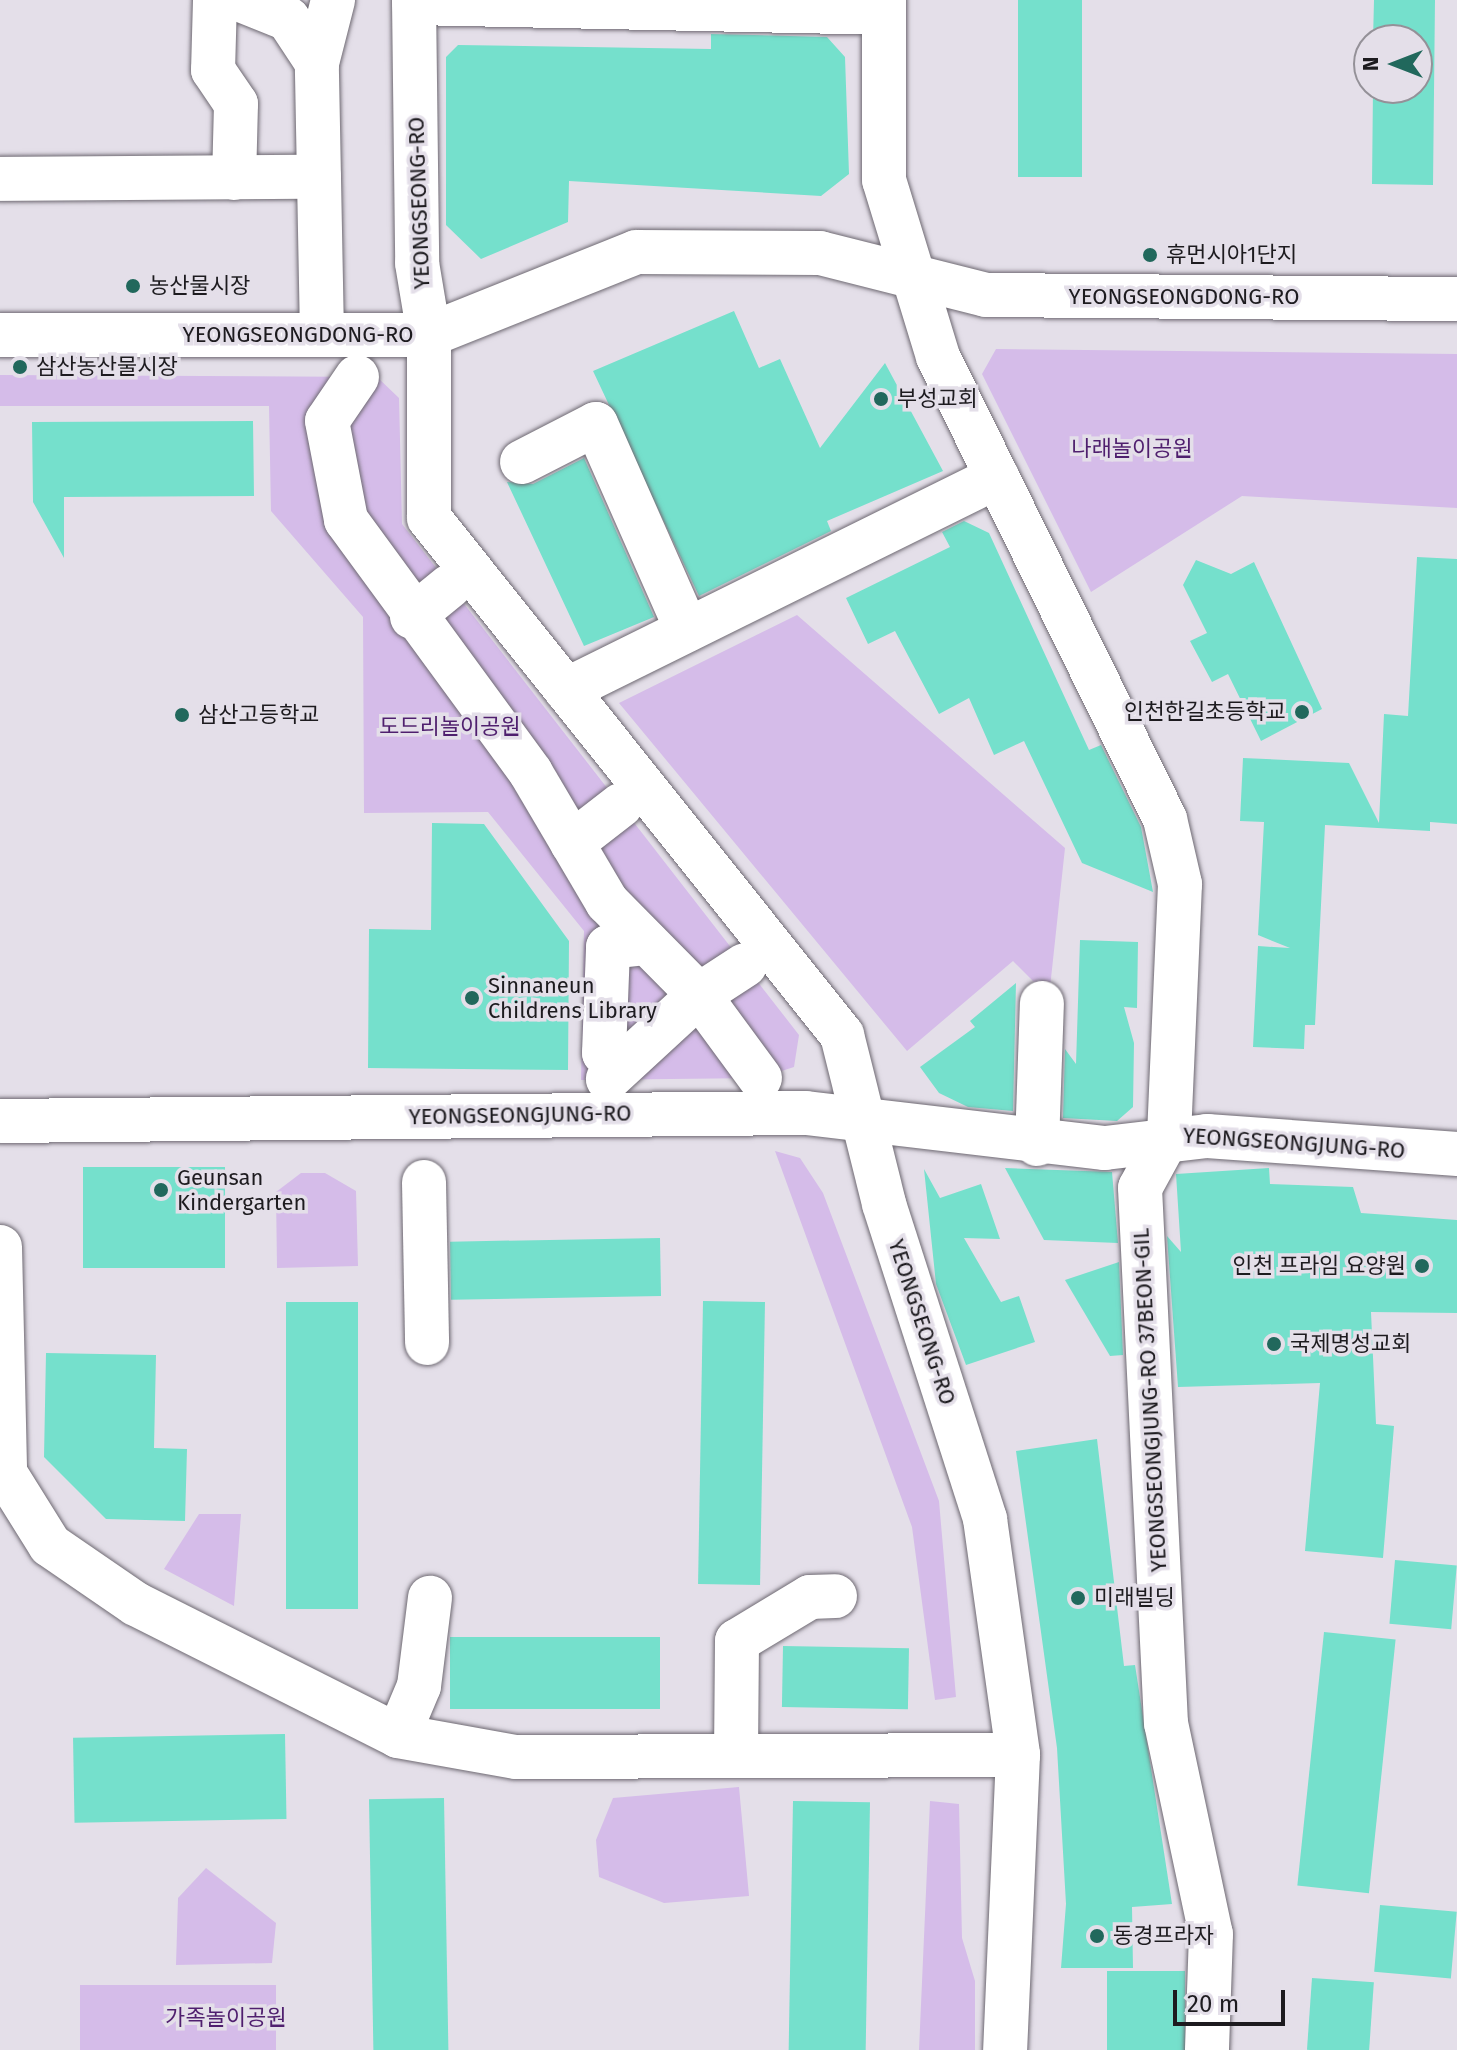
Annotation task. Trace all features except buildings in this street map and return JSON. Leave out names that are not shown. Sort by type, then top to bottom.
[{"type":"street","points":[[215,0],[213,70],[236,104],[234,178]]},
{"type":"street","points":[[241,0],[288,19],[317,63]]},
{"type":"street","name":"YEONGSEONG-RO","points":[[884,6],[414,2],[417,263],[429,335],[429,518],[842,1035],[863,1122],[985,1519],[1018,1755],[1005,2050]]},
{"type":"street","points":[[322,335],[317,63],[329,4]]},
{"type":"street","points":[[884,6],[884,180],[938,357],[1165,819],[1180,884],[1169,1135]]},
{"type":"street","points":[[0,179],[319,177]]},
{"type":"street","name":"YEONGSEONGDONG-RO","points":[[0,335],[429,335],[636,252],[820,253],[986,295],[1457,299]]},
{"type":"street","points":[[357,377],[327,421],[346,520],[412,617],[531,773],[607,902],[699,995],[760,1078]]},
{"type":"street","points":[[522,462],[596,424],[687,630]]},
{"type":"street","points":[[566,690],[997,477]]},
{"type":"street","points":[[412,617],[450,586]]},
{"type":"street","points":[[572,843],[621,805]]},
{"type":"street","points":[[647,943],[608,947],[604,1053],[619,1067],[699,995],[745,965]]},
{"type":"street","points":[[1037,1144],[1042,1003]]},
{"type":"street","name":"YEONGSEONGJUNG-RO","points":[[0,1121],[806,1113],[1037,1144],[1105,1148],[1169,1135],[1457,1154]]},
{"type":"street","name":"YEONGSEONGJUNG-RO 37BEON-GIL","points":[[1169,1135],[1140,1188],[1166,1723],[1211,1934],[1207,2050]]},
{"type":"street","points":[[424,1182],[427,1343]]},
{"type":"street","points":[[0,1247],[5,1473],[50,1545],[136,1604],[398,1736],[516,1757],[1018,1755]]},
{"type":"street","points":[[736,1756],[737,1641],[810,1597],[835,1596]]},
{"type":"street","points":[[398,1736],[419,1686],[430,1598]]},
{"type":"green space","name":"나래놀이공원","points":[[996,349],[1457,354],[1457,508],[1242,496],[1091,592],[982,374]]},
{"type":"green space","name":"도드리놀이공원","points":[[0,375],[377,377],[399,398],[402,524],[799,1035],[794,1067],[760,1078],[581,1080],[584,931],[488,812],[364,813],[363,617],[271,511],[269,406],[0,406]]},
{"type":"green space","points":[[797,615],[1065,848],[1049,997],[1013,961],[907,1051],[619,703]]},
{"type":"green space","points":[[775,1151],[800,1158],[823,1193],[939,1501],[956,1697],[935,1700],[912,1527]]},
{"type":"green space","points":[[301,1173],[325,1173],[356,1191],[358,1266],[277,1268],[276,1192]]},
{"type":"green space","points":[[199,1514],[241,1514],[234,1606],[164,1569]]},
{"type":"green space","points":[[739,1787],[749,1896],[664,1903],[599,1877],[596,1840],[613,1798]]},
{"type":"green space","points":[[930,1801],[959,1804],[962,1938],[975,1981],[975,2050],[919,2050]]},
{"type":"green space","points":[[206,1868],[276,1923],[272,1963],[176,1965],[178,1898]]},
{"type":"green space","name":"가족놀이공원","points":[[80,1985],[276,1985],[276,2050],[80,2050]]},
{"type":"place","name":"휴먼시아1단지","points":[[1150,255]]},
{"type":"place","name":"농산물시장","points":[[133,286]]},
{"type":"place","name":"삼산농산물시장","points":[[20,367]]},
{"type":"place","name":"부성교회","points":[[881,399]]},
{"type":"place","name":"인천한길초등학교","points":[[1302,712]]},
{"type":"place","name":"삼산고등학교","points":[[182,715]]},
{"type":"place","name":"Sinnaneun Childrens Library","points":[[472,998]]},
{"type":"place","name":"Geunsan Kindergarten","points":[[161,1190]]},
{"type":"place","name":"인천 프라임 요양원","points":[[1422,1266]]},
{"type":"place","name":"국제명성교회","points":[[1274,1344]]},
{"type":"place","name":"미래빌딩","points":[[1078,1598]]},
{"type":"place","name":"동경프라자","points":[[1097,1936]]}]
